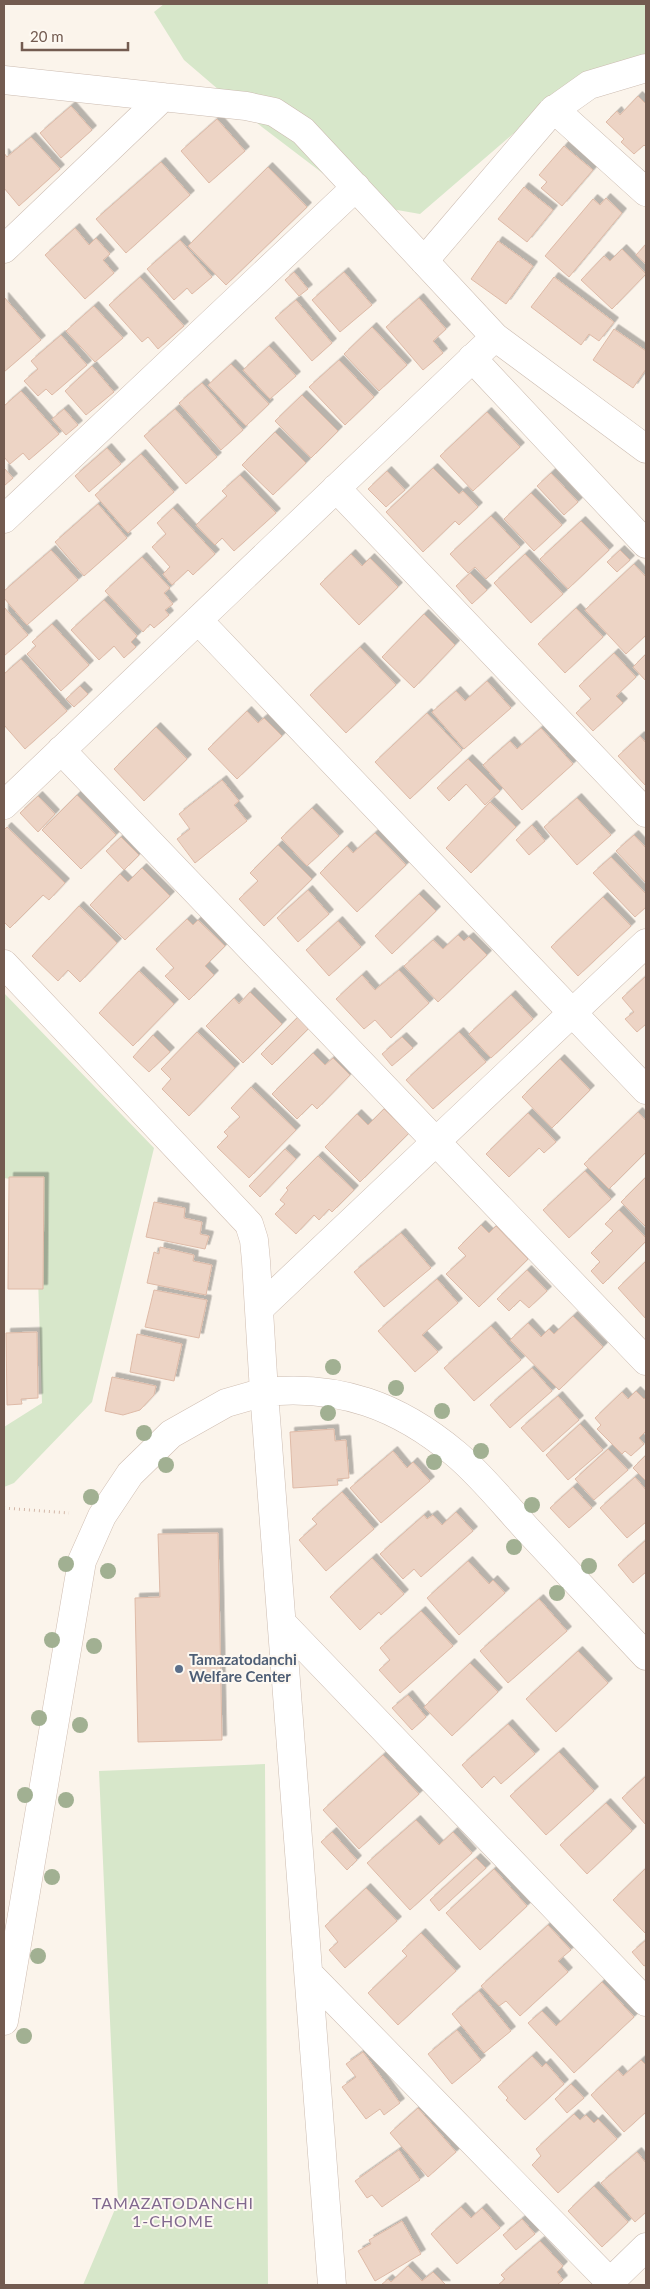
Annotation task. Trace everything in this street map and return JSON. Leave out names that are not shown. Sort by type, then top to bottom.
[{"type":"street","points":[[424,261],[554,109],[589,85],[646,68]]},
{"type":"street","points":[[4,80],[246,106],[274,112],[303,132],[495,337],[646,449]]},
{"type":"street","points":[[4,250],[163,97]]},
{"type":"street","points":[[554,109],[646,192]]},
{"type":"street","points":[[4,519],[356,188]]},
{"type":"street","points":[[4,805],[495,337]]},
{"type":"street","points":[[472,358],[646,544]]},
{"type":"street","points":[[336,488],[646,813]]},
{"type":"street","points":[[198,620],[646,1090]]},
{"type":"street","points":[[62,750],[646,1361]]},
{"type":"street","points":[[260,1308],[646,943]]},
{"type":"street","points":[[4,964],[249,1224],[254,1240],[260,1308],[267,1454],[283,1624],[332,2285]]},
{"type":"street","points":[[4,2021],[82,1561],[102,1516],[130,1474],[171,1434],[226,1403],[264,1392],[296,1389],[332,1392],[390,1410],[420,1427],[457,1455],[646,1656]]},
{"type":"street","points":[[283,1624],[646,2002]]},
{"type":"street","points":[[309,1974],[608,2284],[646,2247]]},
{"type":"path","points":[[4,1508],[102,1516]]},
{"type":"green space","points":[[164,4],[646,4],[646,63],[580,90],[513,134],[420,214],[363,204],[262,127],[184,60],[154,12]]},
{"type":"green space","points":[[4,993],[154,1148],[92,1402],[14,1483],[4,1487],[4,1427],[42,1403],[35,1183],[4,1178]]},
{"type":"green space","points":[[265,1764],[268,2285],[83,2285],[118,2202],[99,1771]]},
{"type":"building","points":[[638,96],[646,104],[646,147],[644,145],[634,154],[621,142],[624,139],[606,122],[617,111],[620,115]]},
{"type":"building","points":[[71,106],[92,130],[61,158],[40,133]]},
{"type":"building","points":[[217,119],[245,151],[209,183],[181,151]]},
{"type":"building","points":[[31,137],[60,169],[19,206],[4,188],[4,153],[7,157]]},
{"type":"building","points":[[564,146],[593,170],[562,206],[541,188],[547,182],[539,175]]},
{"type":"building","points":[[161,162],[190,195],[126,253],[96,219]]},
{"type":"building","points":[[268,167],[307,207],[226,285],[188,246]]},
{"type":"building","points":[[524,187],[553,210],[527,242],[498,219]]},
{"type":"building","points":[[606,198],[622,213],[569,277],[545,256],[593,199],[600,205]]},
{"type":"building","points":[[75,228],[89,245],[96,238],[110,254],[103,260],[114,273],[85,299],[45,255]]},
{"type":"building","points":[[180,240],[212,277],[192,294],[187,288],[174,300],[147,269]]},
{"type":"building","points":[[498,241],[533,266],[506,304],[471,279]]},
{"type":"building","points":[[646,244],[646,264],[636,255]]},
{"type":"building","points":[[622,249],[646,274],[612,309],[581,280],[604,256],[610,261]]},
{"type":"building","points":[[294,272],[308,289],[299,296],[285,280]]},
{"type":"building","points":[[344,272],[372,305],[340,332],[312,300]]},
{"type":"building","points":[[140,277],[184,326],[158,349],[148,337],[142,342],[109,305]]},
{"type":"building","points":[[554,277],[614,322],[599,341],[589,334],[581,345],[531,307]]},
{"type":"building","points":[[4,297],[41,340],[4,372]]},
{"type":"building","points":[[419,298],[446,329],[433,341],[443,353],[423,370],[386,327]]},
{"type":"building","points":[[296,300],[332,343],[312,361],[275,318]]},
{"type":"building","points":[[94,306],[123,338],[95,362],[66,331]]},
{"type":"building","points":[[372,327],[407,365],[379,391],[344,354]]},
{"type":"building","points":[[614,329],[646,351],[646,369],[633,388],[593,360]]},
{"type":"building","points":[[61,335],[87,365],[52,395],[46,389],[38,396],[24,381],[38,369],[31,361]]},
{"type":"building","points":[[269,346],[296,376],[270,399],[243,370]]},
{"type":"building","points":[[339,360],[374,397],[345,425],[309,387]]},
{"type":"building","points":[[231,364],[269,404],[246,426],[208,385]]},
{"type":"building","points":[[92,366],[114,392],[86,415],[65,391]]},
{"type":"building","points":[[202,383],[243,430],[221,450],[179,403]]},
{"type":"building","points":[[21,391],[59,434],[29,460],[23,453],[10,464],[4,457],[4,406]]},
{"type":"building","points":[[302,395],[338,431],[311,458],[275,421]]},
{"type":"building","points":[[64,409],[78,425],[66,435],[52,419]]},
{"type":"building","points":[[175,409],[217,457],[186,484],[144,436]]},
{"type":"building","points":[[487,412],[520,447],[473,491],[440,456]]},
{"type":"building","points":[[275,432],[306,463],[273,495],[242,465]]},
{"type":"building","points":[[107,448],[121,464],[89,492],[75,476]]},
{"type":"building","points":[[141,454],[174,492],[128,533],[95,495]]},
{"type":"building","points":[[4,468],[13,478],[4,486]]},
{"type":"building","points":[[433,468],[459,494],[463,491],[478,507],[459,525],[455,521],[423,552],[386,512]]},
{"type":"building","points":[[387,471],[405,490],[386,507],[368,489]]},
{"type":"building","points":[[551,473],[578,502],[564,515],[537,486]]},
{"type":"building","points":[[240,475],[276,513],[234,551],[222,538],[215,545],[196,525],[227,496],[222,491]]},
{"type":"building","points":[[531,493],[562,525],[534,551],[504,519]]},
{"type":"building","points":[[98,504],[127,538],[84,576],[55,542]]},
{"type":"building","points":[[173,508],[215,554],[193,575],[188,570],[172,585],[163,574],[170,567],[152,547],[166,534],[157,523]]},
{"type":"building","points":[[491,516],[520,547],[486,579],[475,567],[468,573],[450,554]]},
{"type":"building","points":[[581,521],[609,550],[568,589],[540,559]]},
{"type":"building","points":[[51,550],[78,580],[27,625],[4,598],[4,591]]},
{"type":"building","points":[[620,550],[630,560],[617,572],[607,562]]},
{"type":"building","points":[[351,554],[362,566],[370,558],[398,587],[359,625],[320,584]]},
{"type":"building","points":[[525,554],[563,594],[531,623],[494,583]]},
{"type":"building","points":[[142,557],[170,588],[164,593],[173,604],[165,610],[169,615],[154,628],[150,624],[143,632],[105,591]]},
{"type":"building","points":[[634,564],[646,577],[646,635],[626,654],[585,610]]},
{"type":"building","points":[[470,573],[487,590],[472,604],[456,586]]},
{"type":"building","points":[[104,600],[137,636],[131,642],[136,647],[124,658],[114,646],[99,660],[71,630]]},
{"type":"building","points":[[4,607],[28,635],[4,656]]},
{"type":"building","points":[[576,608],[603,637],[565,673],[538,644]]},
{"type":"building","points":[[424,614],[455,645],[414,688],[382,657]]},
{"type":"building","points":[[52,624],[89,665],[61,691],[27,654],[36,646],[32,642]]},
{"type":"building","points":[[360,647],[396,685],[346,733],[310,695]]},
{"type":"building","points":[[614,653],[636,677],[616,696],[623,703],[593,731],[576,713],[591,699],[579,686]]},
{"type":"building","points":[[646,654],[646,681],[633,667]]},
{"type":"building","points":[[21,659],[67,711],[25,749],[4,725],[4,674]]},
{"type":"building","points":[[487,681],[511,708],[464,749],[432,712],[456,691],[465,701]]},
{"type":"building","points":[[80,686],[88,694],[74,707],[66,699]]},
{"type":"building","points":[[247,711],[258,723],[264,718],[282,736],[237,779],[208,749]]},
{"type":"building","points":[[427,713],[462,750],[410,799],[375,762]]},
{"type":"building","points":[[156,727],[187,759],[144,801],[114,769]]},
{"type":"building","points":[[541,728],[573,764],[522,810],[483,765],[510,741],[517,749]]},
{"type":"building","points":[[640,736],[646,743],[646,786],[618,756]]},
{"type":"building","points":[[468,759],[500,791],[485,805],[466,784],[449,801],[437,788]]},
{"type":"building","points":[[222,780],[239,801],[234,805],[247,821],[195,863],[177,839],[190,829],[179,814]]},
{"type":"building","points":[[77,795],[116,835],[81,869],[42,830]]},
{"type":"building","points":[[38,796],[55,814],[38,832],[20,813]]},
{"type":"building","points":[[577,798],[611,835],[577,865],[544,827]]},
{"type":"building","points":[[490,802],[516,827],[471,873],[446,848]]},
{"type":"building","points":[[312,808],[339,836],[307,866],[281,838]]},
{"type":"building","points":[[532,825],[545,841],[529,855],[516,840]]},
{"type":"building","points":[[7,827],[65,883],[49,900],[43,895],[10,928],[4,922],[4,830]]},
{"type":"building","points":[[375,833],[406,865],[357,912],[320,873],[347,846],[353,853]]},
{"type":"building","points":[[634,835],[646,848],[646,883],[616,851]]},
{"type":"building","points":[[121,837],[139,855],[124,870],[106,851]]},
{"type":"building","points":[[278,845],[312,879],[264,926],[239,899],[258,881],[250,873]]},
{"type":"building","points":[[611,857],[646,894],[646,907],[635,917],[593,873]]},
{"type":"building","points":[[142,868],[170,896],[125,940],[90,905],[120,874],[128,882]]},
{"type":"building","points":[[308,890],[329,914],[298,942],[277,918]]},
{"type":"building","points":[[419,894],[436,911],[392,954],[375,936]]},
{"type":"building","points":[[603,897],[631,926],[578,976],[551,947]]},
{"type":"building","points":[[79,906],[117,943],[80,982],[68,970],[58,981],[32,956]]},
{"type":"building","points":[[187,919],[193,925],[198,920],[225,946],[205,966],[214,975],[189,1000],[165,976],[174,968],[156,949]]},
{"type":"building","points":[[338,921],[361,947],[329,976],[306,950]]},
{"type":"building","points":[[458,935],[464,941],[469,937],[487,955],[438,1002],[404,966],[433,940],[443,949]]},
{"type":"building","points":[[399,970],[429,1003],[391,1038],[375,1020],[364,1029],[336,999],[362,975],[375,990]]},
{"type":"building","points":[[139,971],[174,1004],[133,1046],[99,1013]]},
{"type":"building","points":[[646,976],[646,1024],[637,1032],[625,1019],[634,1012],[622,998]]},
{"type":"building","points":[[250,992],[282,1024],[243,1063],[206,1026],[234,998],[239,1004]]},
{"type":"building","points":[[511,995],[533,1019],[491,1058],[469,1034]]},
{"type":"building","points":[[298,1017],[309,1028],[272,1065],[261,1054]]},
{"type":"building","points":[[197,1032],[235,1068],[189,1116],[162,1089],[171,1079],[161,1069]]},
{"type":"building","points":[[459,1032],[486,1062],[433,1109],[406,1080]]},
{"type":"building","points":[[153,1035],[170,1052],[149,1072],[133,1057]]},
{"type":"building","points":[[402,1037],[413,1048],[392,1066],[382,1054]]},
{"type":"building","points":[[313,1053],[325,1065],[333,1058],[350,1075],[317,1109],[312,1104],[297,1119],[272,1094]]},
{"type":"building","points":[[560,1059],[590,1090],[552,1128],[522,1097]]},
{"type":"building","points":[[251,1087],[296,1130],[249,1178],[217,1147],[228,1136],[224,1132],[240,1117],[231,1108]]},
{"type":"building","points":[[384,1109],[409,1133],[360,1182],[325,1147],[357,1114],[368,1125]]},
{"type":"building","points":[[638,1112],[646,1121],[646,1152],[609,1189],[584,1164]]},
{"type":"building","points":[[528,1113],[556,1142],[544,1153],[539,1148],[509,1177],[486,1154]]},
{"type":"building","points":[[285,1149],[296,1159],[260,1197],[249,1186]]},
{"type":"building","points":[[318,1156],[354,1190],[332,1212],[329,1209],[319,1220],[314,1215],[296,1234],[275,1214],[285,1204],[280,1200],[288,1190],[286,1188]]},
{"type":"building","points":[[585,1171],[611,1199],[569,1238],[543,1210]]},
{"type":"building","points":[[9,1177],[44,1177],[43,1289],[8,1289]]},
{"type":"building","points":[[646,1177],[646,1227],[621,1202]]},
{"type":"building","points":[[154,1202],[185,1208],[184,1218],[202,1222],[200,1234],[209,1236],[205,1249],[146,1237]]},
{"type":"building","points":[[619,1210],[646,1238],[646,1241],[603,1284],[591,1271],[600,1262],[591,1253],[613,1231],[605,1224]]},
{"type":"building","points":[[481,1225],[489,1233],[496,1226],[528,1259],[479,1307],[446,1274],[466,1256],[458,1248]]},
{"type":"building","points":[[401,1233],[431,1268],[384,1307],[354,1272]]},
{"type":"building","points":[[160,1247],[194,1255],[193,1261],[212,1265],[206,1295],[147,1283],[154,1252],[159,1254]]},
{"type":"building","points":[[646,1261],[646,1319],[618,1288]]},
{"type":"building","points":[[527,1270],[547,1291],[529,1308],[520,1300],[509,1311],[497,1299]]},
{"type":"building","points":[[437,1279],[458,1303],[422,1335],[438,1352],[415,1372],[378,1331]]},
{"type":"building","points":[[154,1290],[207,1300],[199,1338],[145,1327]]},
{"type":"building","points":[[573,1316],[603,1347],[559,1390],[510,1340],[528,1323],[541,1337],[549,1329],[554,1334]]},
{"type":"building","points":[[491,1326],[521,1360],[474,1401],[444,1368]]},
{"type":"building","points":[[37,1332],[38,1398],[21,1399],[22,1404],[7,1405],[6,1333]]},
{"type":"building","points":[[137,1334],[182,1344],[174,1381],[130,1372]]},
{"type":"building","points":[[532,1368],[552,1391],[510,1428],[490,1405]]},
{"type":"building","points":[[112,1377],[156,1386],[154,1395],[140,1410],[123,1415],[105,1411]]},
{"type":"building","points":[[636,1391],[644,1399],[646,1397],[646,1431],[639,1438],[644,1444],[631,1456],[625,1451],[622,1454],[597,1429],[601,1425],[595,1418],[622,1392],[628,1399]]},
{"type":"building","points":[[558,1396],[579,1420],[543,1452],[521,1428]]},
{"type":"building","points":[[580,1424],[603,1450],[568,1480],[546,1455]]},
{"type":"building","points":[[334,1429],[335,1441],[346,1440],[349,1478],[337,1479],[338,1485],[293,1488],[290,1432]]},
{"type":"building","points":[[608,1449],[628,1470],[594,1500],[575,1479]]},
{"type":"building","points":[[393,1451],[407,1468],[413,1462],[430,1481],[381,1523],[350,1488]]},
{"type":"building","points":[[646,1455],[646,1481],[633,1468]]},
{"type":"building","points":[[635,1477],[646,1490],[646,1522],[627,1538],[600,1508]]},
{"type":"building","points":[[573,1487],[592,1508],[569,1528],[550,1508]]},
{"type":"building","points":[[342,1492],[374,1529],[326,1571],[299,1540],[317,1524],[312,1519]]},
{"type":"building","points":[[456,1512],[473,1531],[421,1577],[414,1569],[403,1579],[380,1554],[424,1515],[427,1519],[433,1515],[442,1525]]},
{"type":"building","name":"Tamazatodanchi Welfare Center","points":[[218,1533],[222,1740],[138,1742],[135,1598],[160,1597],[158,1534]]},
{"type":"building","points":[[646,1540],[646,1572],[633,1583],[618,1565]]},
{"type":"building","points":[[372,1558],[404,1594],[381,1615],[379,1612],[360,1630],[330,1597]]},
{"type":"building","points":[[468,1561],[489,1584],[493,1580],[505,1593],[459,1635],[427,1598]]},
{"type":"building","points":[[539,1599],[567,1631],[508,1683],[480,1651]]},
{"type":"building","points":[[421,1611],[453,1646],[400,1693],[379,1670],[390,1660],[380,1648]]},
{"type":"building","points":[[578,1651],[608,1683],[556,1732],[526,1699]]},
{"type":"building","points":[[470,1663],[498,1692],[452,1736],[424,1707]]},
{"type":"building","points":[[408,1695],[426,1717],[412,1730],[392,1708]]},
{"type":"building","points":[[508,1724],[535,1754],[501,1784],[494,1776],[482,1788],[462,1765]]},
{"type":"building","points":[[559,1752],[594,1791],[546,1835],[510,1796]]},
{"type":"building","points":[[383,1755],[419,1794],[359,1849],[323,1810]]},
{"type":"building","points":[[646,1776],[646,1825],[622,1798]]},
{"type":"building","points":[[606,1803],[632,1831],[587,1874],[560,1845]]},
{"type":"building","points":[[416,1820],[439,1845],[453,1832],[472,1853],[410,1910],[367,1863]]},
{"type":"building","points":[[332,1832],[357,1860],[347,1870],[321,1842]]},
{"type":"building","points":[[476,1858],[486,1868],[439,1911],[430,1900]]},
{"type":"building","points":[[646,1868],[646,1932],[645,1933],[613,1900]]},
{"type":"building","points":[[494,1869],[527,1906],[480,1950],[446,1913]]},
{"type":"building","points":[[366,1888],[397,1921],[345,1968],[329,1950],[338,1942],[325,1926]]},
{"type":"building","points":[[548,1925],[571,1950],[558,1961],[568,1972],[520,2016],[506,2001],[499,2006],[481,1986]]},
{"type":"building","points":[[421,1933],[456,1971],[398,2025],[368,1993],[407,1956],[402,1951]]},
{"type":"building","points":[[646,1940],[646,1965],[644,1966],[632,1952]]},
{"type":"building","points":[[602,1982],[634,2017],[574,2073],[528,2023],[542,2011],[556,2026]]},
{"type":"building","points":[[479,1991],[511,2031],[484,2053],[452,2014]]},
{"type":"building","points":[[457,2030],[481,2060],[452,2084],[428,2054]]},
{"type":"building","points":[[363,2052],[400,2103],[384,2115],[380,2109],[366,2119],[342,2087],[356,2077],[346,2064]]},
{"type":"building","points":[[532,2056],[542,2067],[546,2063],[564,2084],[525,2120],[506,2100],[508,2098],[498,2087]]},
{"type":"building","points":[[641,2060],[646,2065],[646,2112],[624,2132],[591,2095],[618,2070],[623,2076]]},
{"type":"building","points":[[571,2084],[584,2098],[567,2113],[555,2099]]},
{"type":"building","points":[[418,2108],[456,2152],[428,2177],[390,2133]]},
{"type":"building","points":[[574,2114],[580,2120],[586,2115],[594,2123],[598,2119],[617,2139],[558,2193],[532,2165],[541,2156],[536,2149]]},
{"type":"building","points":[[399,2150],[420,2180],[382,2207],[372,2195],[367,2198],[355,2181]]},
{"type":"building","points":[[637,2152],[646,2163],[646,2212],[635,2222],[601,2183]]},
{"type":"building","points":[[594,2186],[628,2222],[602,2247],[568,2211]]},
{"type":"building","points":[[461,2207],[471,2218],[482,2208],[500,2228],[457,2264],[431,2234]]},
{"type":"building","points":[[522,2219],[535,2234],[516,2250],[503,2235]]},
{"type":"building","points":[[402,2221],[421,2254],[375,2281],[358,2251],[371,2244],[369,2240]]},
{"type":"building","points":[[540,2241],[563,2266],[557,2272],[563,2280],[557,2285],[498,2285],[505,2279],[501,2275]]},
{"type":"building","points":[[408,2266],[422,2281],[433,2272],[446,2285],[381,2285],[388,2279],[391,2282]]},
{"type":"place","name":"Tamazatodanchi Welfare Center","points":[[179,1669]]},
{"type":"district","name":"TAMAZATODANCHI 1-CHOME","points":[[173,2212]]}]
